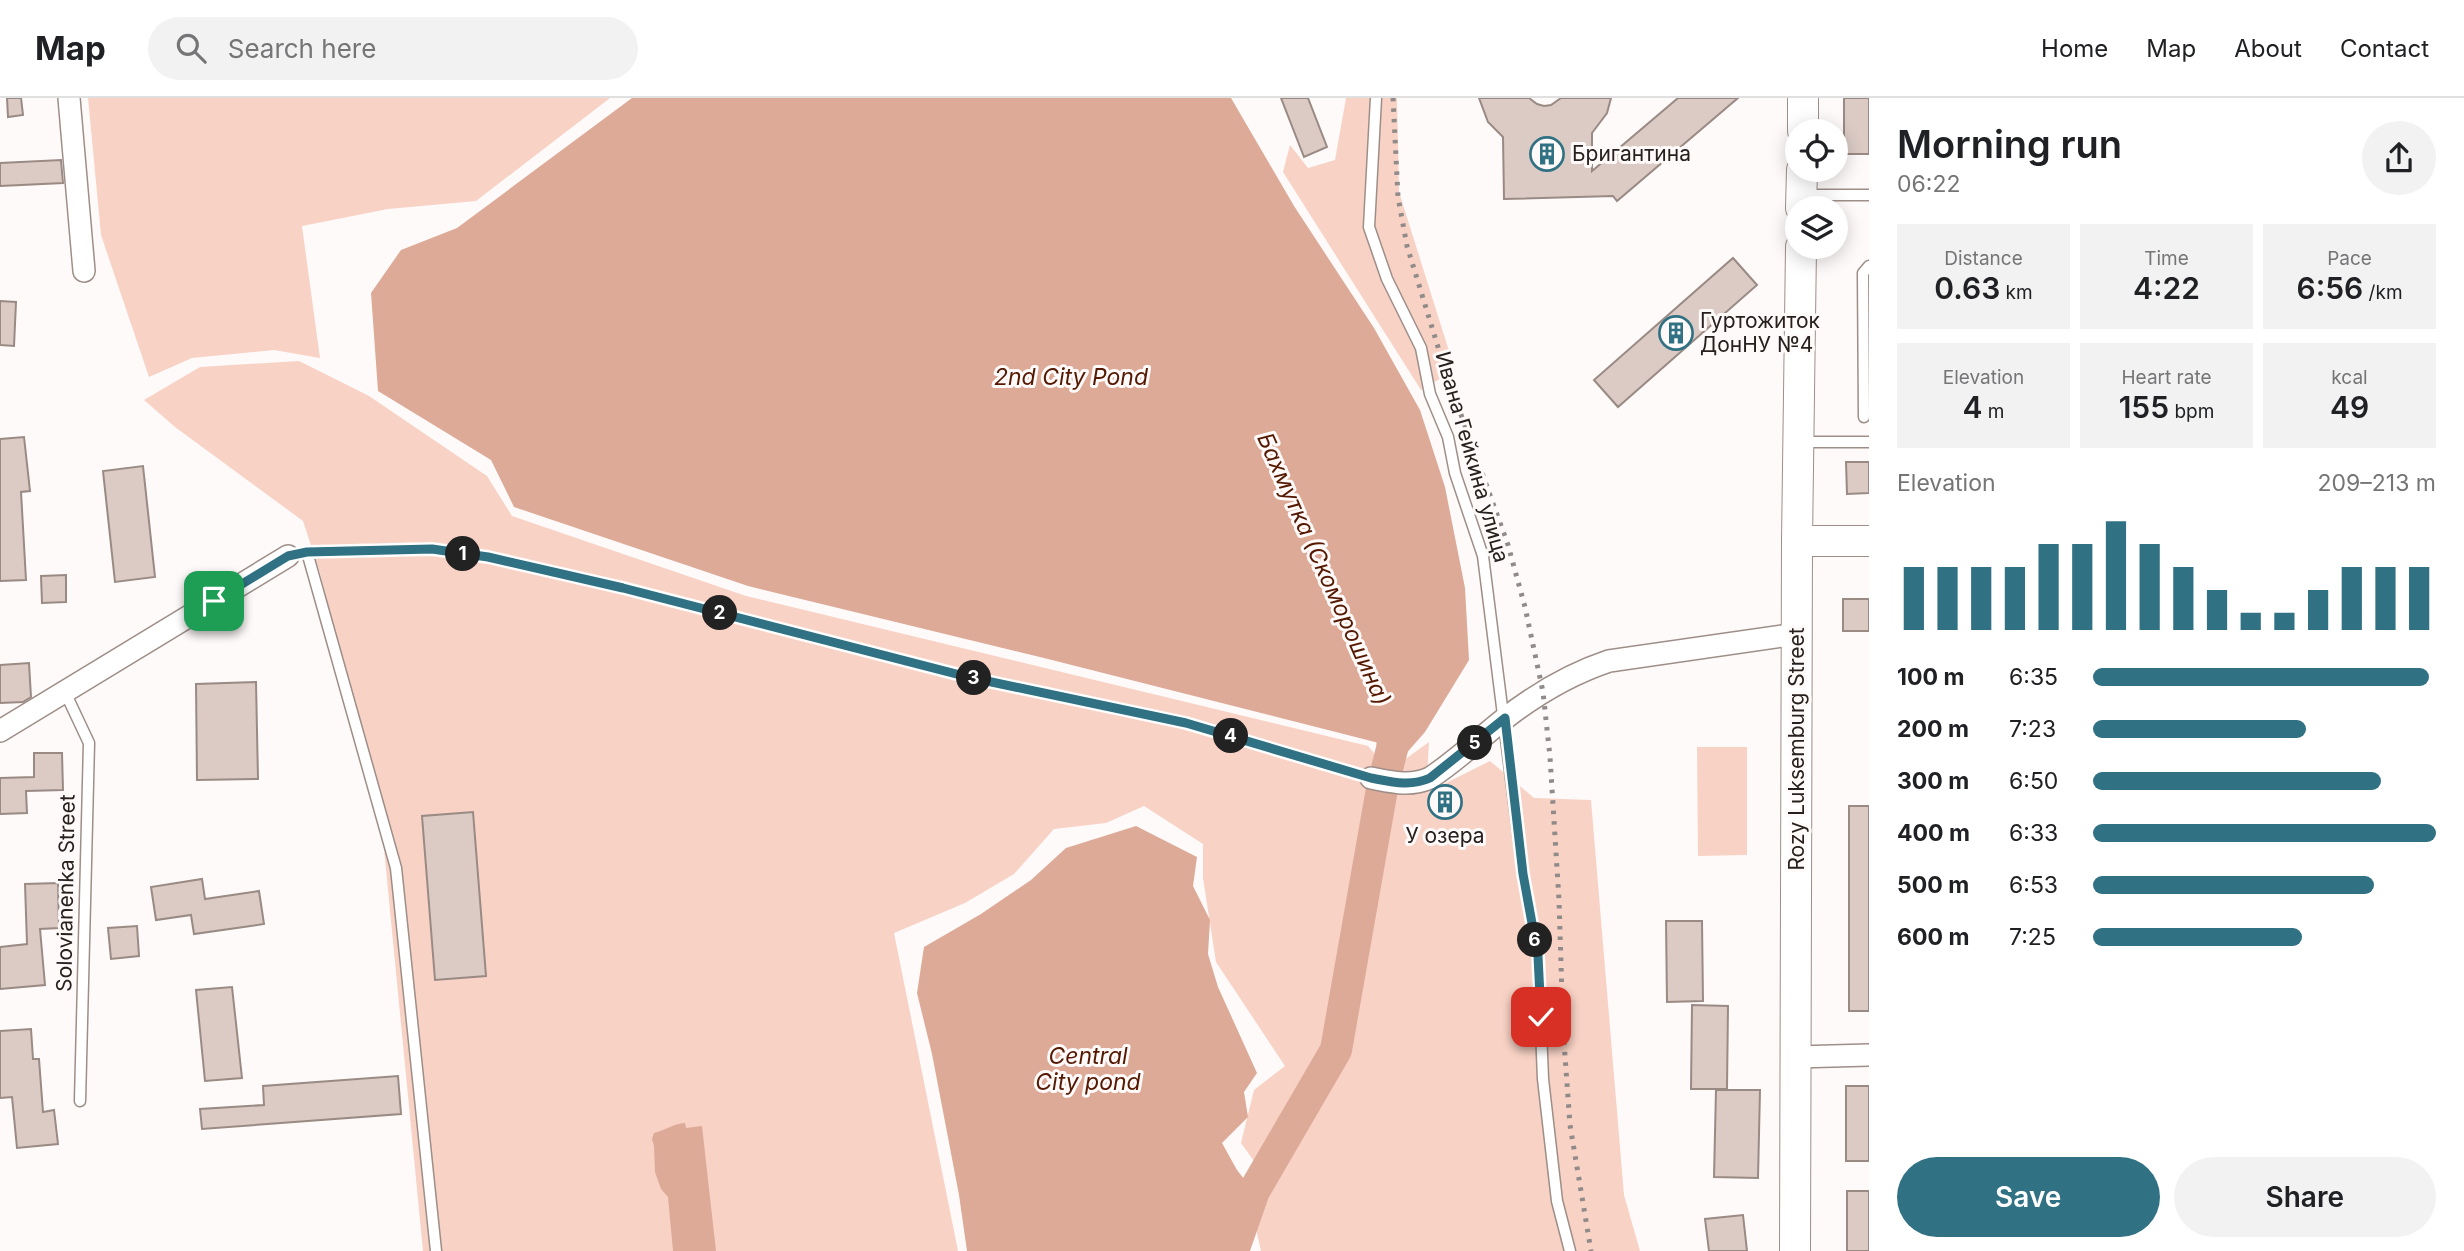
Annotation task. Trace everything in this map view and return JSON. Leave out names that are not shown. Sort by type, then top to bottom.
[{"type":"street","points":[[69,98],[84,271]]},
{"type":"street","points":[[1802,119],[1803,98]]},
{"type":"street","name":"Rozy Luksemburg Street","points":[[1795,1251],[1797,541],[1801,259]]},
{"type":"street","points":[[1797,541],[1869,541]]},
{"type":"street","points":[[0,731],[297,554]]},
{"type":"street","points":[[1371,778],[1398,783],[1418,783],[1430,778],[1505,718],[1556,684],[1609,661],[1797,634]]},
{"type":"street","points":[[1796,1056],[1869,1055]]},
{"type":"lane","name":"Ивана Гейкина улица","points":[[1376,98],[1369,227],[1387,279],[1420,348],[1430,394],[1448,437],[1455,473],[1483,556],[1523,874],[1538,956],[1543,1079],[1557,1200],[1570,1251]]},
{"type":"lane","points":[[1802,191],[1869,195]]},
{"type":"lane","points":[[1864,417],[1863,273],[1869,266]]},
{"type":"lane","points":[[1798,442],[1869,442]]},
{"type":"lane","points":[[436,1251],[396,868],[297,554],[432,549],[488,557],[623,588],[968,677],[1186,723],[1371,778]]},
{"type":"lane","name":"Solovianenka Street","points":[[65,692],[89,743],[80,1101]]},
{"type":"shaded area","points":[[88,98],[610,98],[476,201],[388,209],[302,226],[320,358],[274,350],[192,358],[149,377],[101,235]]},
{"type":"shaded area","points":[[1346,98],[1397,98],[1399,192],[1455,370],[1421,390],[1283,172],[1290,145],[1308,168],[1335,160]]},
{"type":"shaded area","points":[[299,361],[369,396],[487,476],[512,516],[746,596],[1368,746],[1389,771],[1429,742],[1426,793],[1490,761],[1534,798],[1591,800],[1624,1195],[1640,1251],[1261,1251],[1256,1229],[1269,1182],[1241,1143],[1254,1090],[1285,1066],[1216,962],[1203,878],[1203,844],[1144,806],[1106,823],[1054,829],[1014,874],[965,903],[894,933],[958,1251],[423,1251],[383,838],[320,573],[303,521],[175,427],[144,400],[200,367]]},
{"type":"shaded area","points":[[1697,747],[1747,747],[1747,855],[1698,856]]},
{"type":"water","name":"2nd City Pond","points":[[632,98],[1231,98],[1294,206],[1374,328],[1420,410],[1445,487],[1465,588],[1469,660],[1425,732],[1396,765],[1387,766],[1379,743],[748,586],[514,507],[491,460],[378,391],[371,293],[401,250],[457,228]]},
{"type":"water","name":"Central City pond","points":[[1136,826],[1197,857],[1193,886],[1210,920],[1208,954],[1218,987],[1257,1073],[1244,1092],[1248,1117],[1222,1143],[1237,1170],[1258,1197],[1244,1233],[1246,1251],[967,1251],[932,1054],[917,993],[924,947],[981,914],[1031,880],[1066,848]]},
{"type":"water","points":[[685,1123],[686,1128],[702,1126],[716,1251],[673,1251],[668,1197],[661,1189],[655,1172],[652,1139],[654,1133]]},
{"type":"building","points":[[7,98],[21,98],[23,115],[8,117]]},
{"type":"building","points":[[1281,98],[1308,98],[1327,147],[1304,157]]},
{"type":"building","name":"Бригантина","points":[[1479,98],[1529,98],[1544,106],[1561,98],[1611,98],[1607,113],[1592,133],[1592,171],[1678,98],[1738,98],[1617,201],[1613,196],[1504,199],[1503,137],[1488,122]]},
{"type":"building","points":[[1844,98],[1869,98],[1869,154],[1848,154],[1848,119],[1844,119]]},
{"type":"building","points":[[61,160],[63,183],[0,186],[0,163]]},
{"type":"building","name":"Гуртожиток ДонНУ №4","points":[[1733,258],[1757,285],[1618,407],[1594,380]]},
{"type":"building","points":[[0,301],[16,302],[14,346],[0,345]]},
{"type":"building","points":[[24,437],[30,491],[21,492],[26,580],[0,581],[0,439]]},
{"type":"building","points":[[1846,462],[1869,462],[1869,493],[1847,494]]},
{"type":"building","points":[[143,466],[155,577],[115,582],[103,471]]},
{"type":"building","points":[[66,575],[66,602],[42,603],[41,576]]},
{"type":"building","points":[[1843,599],[1869,599],[1869,631],[1843,631]]},
{"type":"building","points":[[29,663],[31,697],[23,702],[0,703],[0,665]]},
{"type":"building","points":[[256,682],[258,779],[197,780],[196,684]]},
{"type":"building","points":[[34,753],[62,753],[63,790],[26,791],[27,813],[0,814],[0,778],[34,777]]},
{"type":"building","name":"У озера","points":[[1444,790],[1457,805],[1447,814],[1433,799]]},
{"type":"building","points":[[1849,806],[1869,806],[1869,1011],[1849,1011]]},
{"type":"building","points":[[473,812],[486,976],[435,980],[422,816]]},
{"type":"building","points":[[202,879],[205,899],[259,891],[264,924],[194,934],[191,915],[156,920],[151,887]]},
{"type":"building","points":[[58,883],[59,928],[40,929],[45,985],[0,989],[0,947],[27,944],[25,884]]},
{"type":"building","points":[[1666,921],[1702,921],[1703,1001],[1667,1002]]},
{"type":"building","points":[[137,926],[139,956],[111,959],[108,928]]},
{"type":"building","points":[[232,987],[242,1078],[205,1081],[196,990]]},
{"type":"building","points":[[1692,1005],[1728,1006],[1727,1089],[1691,1089]]},
{"type":"building","points":[[31,1029],[33,1059],[39,1059],[43,1112],[54,1110],[58,1144],[17,1148],[12,1097],[0,1098],[0,1031]]},
{"type":"building","points":[[398,1076],[401,1114],[202,1129],[200,1109],[264,1105],[263,1086]]},
{"type":"building","points":[[1846,1086],[1869,1086],[1869,1161],[1846,1161]]},
{"type":"building","points":[[1716,1090],[1760,1090],[1758,1178],[1714,1177]]},
{"type":"building","points":[[1847,1191],[1869,1191],[1869,1251],[1847,1251]]},
{"type":"building","points":[[1743,1215],[1747,1251],[1709,1251],[1705,1219]]},
{"type":"waterway","name":"Бахмутка (Скоморошина)","points":[[1233,1251],[1254,1191],[1336,1050],[1395,724]]},
{"type":"railway","points":[[1393,98],[1398,197],[1407,246],[1446,373],[1508,545],[1525,607],[1543,692],[1559,900],[1563,1028],[1570,1125],[1591,1251]]},
{"type":"place","name":"Бригантина","points":[[1547,154]]},
{"type":"place","name":"Гуртожиток ДонНУ №4","points":[[1676,333]]},
{"type":"place","name":"У озера","points":[[1445,802]]},
{"type":"route","points":[[214,601],[288,556],[307,552],[432,549],[488,557],[623,588],[968,677],[1186,723],[1371,778],[1409,784],[1418,783],[1439,772],[1505,718],[1523,874],[1538,956],[1541,1017]]}]
